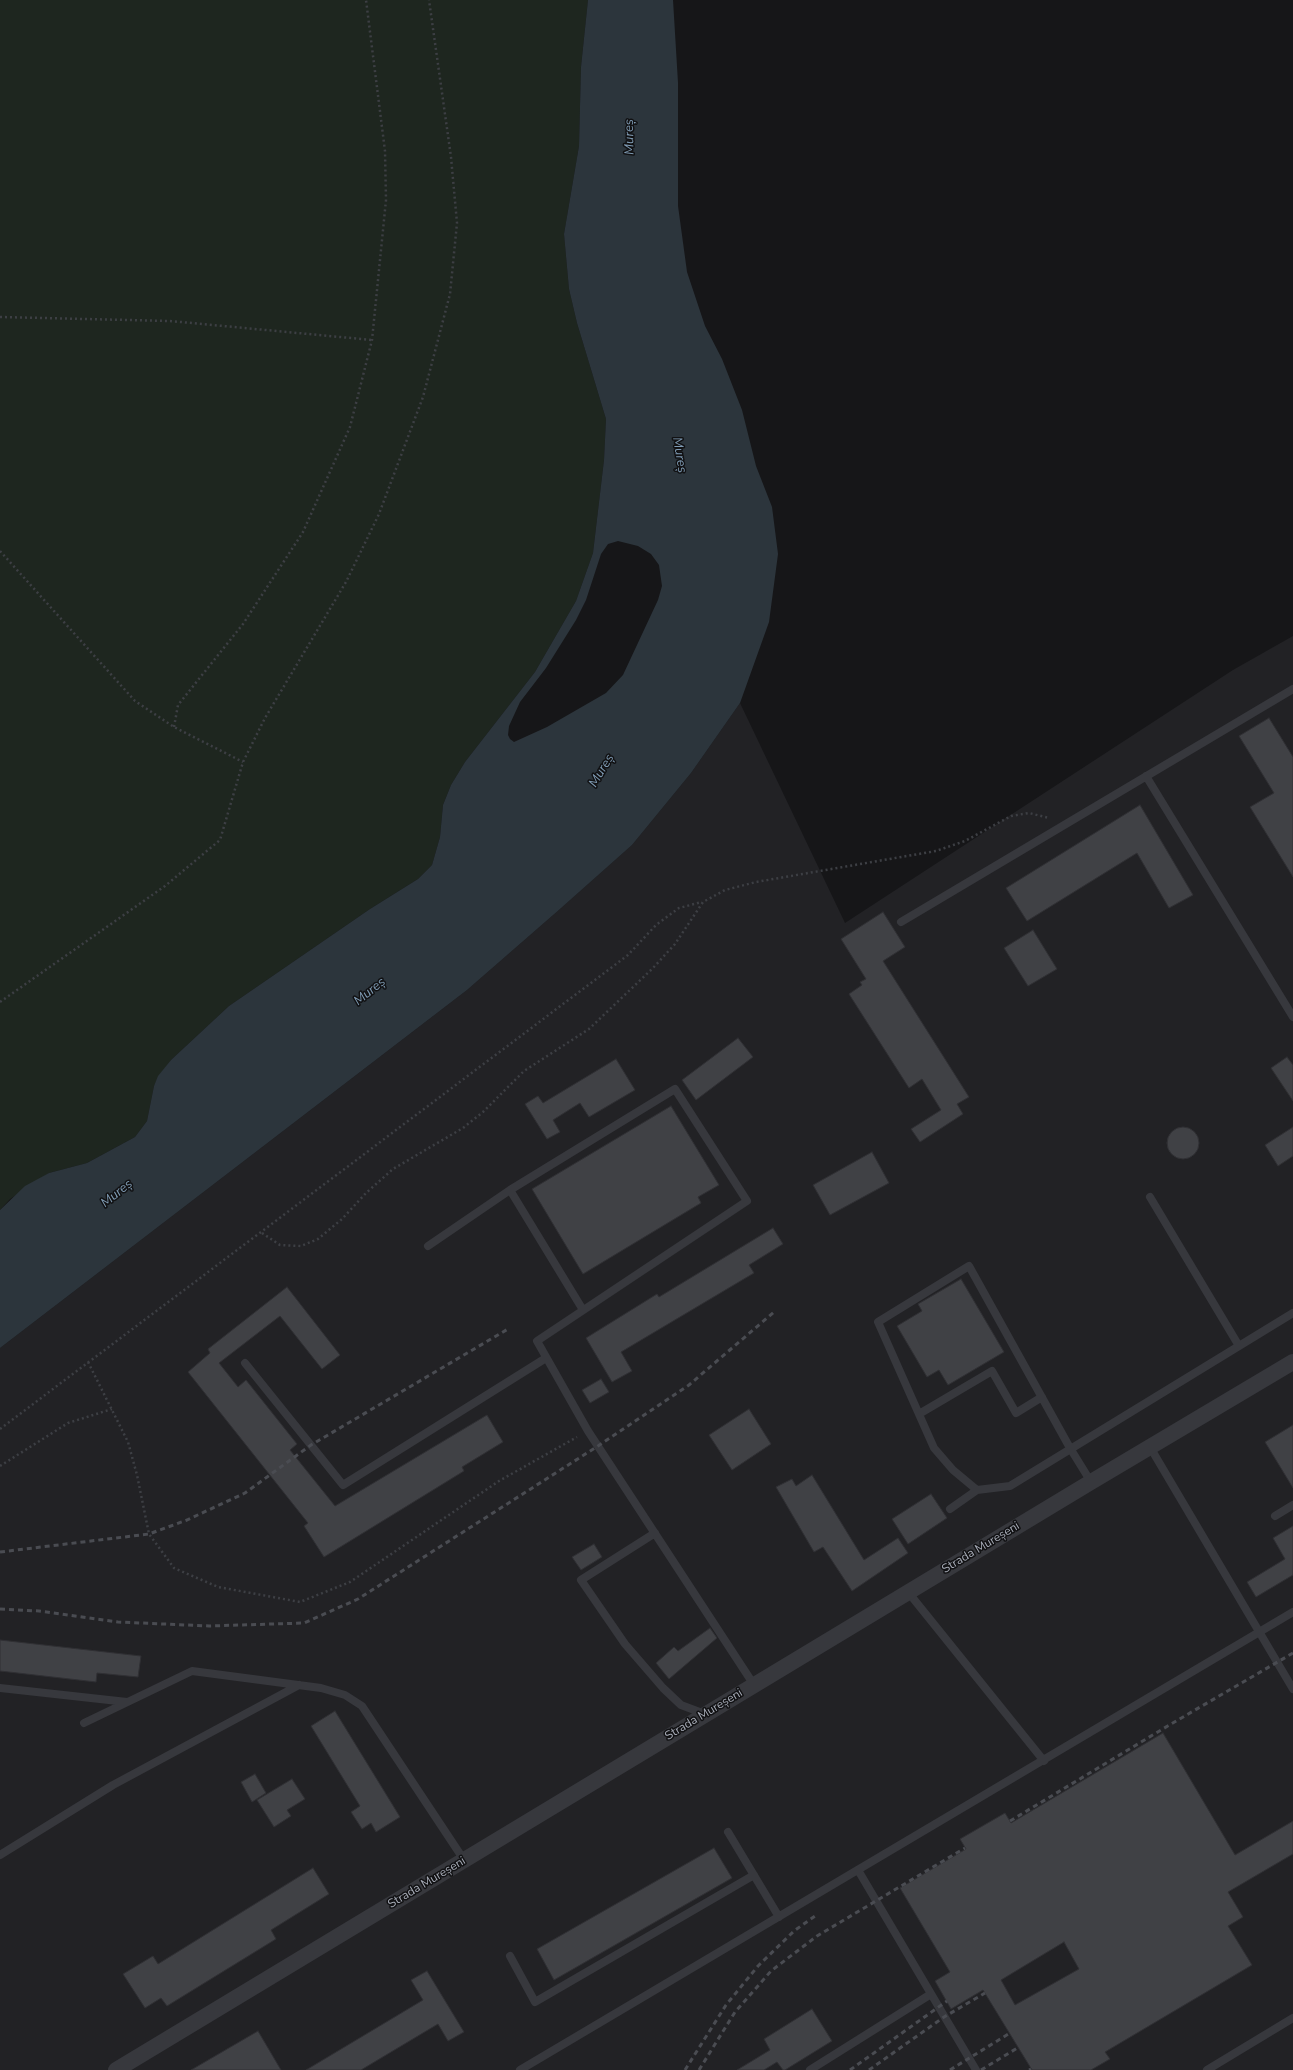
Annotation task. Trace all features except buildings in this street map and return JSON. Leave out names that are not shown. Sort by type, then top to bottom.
[{"type":"street","name":"Strada Mureșeni","points":[[116,2070],[908,1592],[1293,1362]]},
{"type":"lane","points":[[901,922],[1293,689]]},
{"type":"lane","points":[[1146,776],[1293,1017]]},
{"type":"lane","points":[[428,1246],[510,1190],[675,1089],[747,1201],[537,1341],[588,1431],[754,1685]]},
{"type":"lane","points":[[510,1190],[584,1310]]},
{"type":"lane","points":[[1150,1197],[1239,1346]]},
{"type":"lane","points":[[977,1490],[953,1470],[934,1448],[878,1322],[969,1266],[1070,1448],[1091,1482]]},
{"type":"lane","points":[[950,1509],[977,1490],[1010,1486],[1293,1313]]},
{"type":"lane","points":[[245,1364],[343,1485],[546,1358]]},
{"type":"lane","points":[[919,1414],[992,1371],[1016,1413],[1042,1397]]},
{"type":"lane","points":[[1150,1447],[1293,1689]]},
{"type":"lane","points":[[1275,1516],[1293,1506]]},
{"type":"lane","points":[[655,1533],[581,1580],[625,1644],[663,1688],[681,1705],[706,1714]]},
{"type":"lane","points":[[908,1592],[1044,1761]]},
{"type":"lane","points":[[520,2070],[1044,1761],[1293,1612]]},
{"type":"lane","points":[[84,1723],[192,1671],[321,1688],[345,1695],[362,1706],[464,1860]]},
{"type":"lane","points":[[0,1856],[113,1785],[299,1685]]},
{"type":"lane","points":[[0,1688],[128,1702]]},
{"type":"lane","points":[[728,1832],[779,1917]]},
{"type":"lane","points":[[858,1870],[976,2070]]},
{"type":"lane","points":[[510,1956],[535,2002],[754,1875]]},
{"type":"lane","points":[[810,2070],[931,1994]]},
{"type":"lane","points":[[1206,2070],[1293,2018]]},
{"type":"path","points":[[174,727],[178,705],[243,624],[302,532],[350,427],[372,340],[386,200],[385,151],[366,0]]},
{"type":"path","points":[[0,1002],[165,886],[220,840],[243,762],[265,718],[346,582],[379,514],[423,397],[450,294],[457,223],[451,157],[429,0]]},
{"type":"path","points":[[0,317],[170,321],[372,340]]},
{"type":"path","points":[[0,551],[135,701],[174,727],[243,762]]},
{"type":"path","points":[[0,1429],[262,1233],[628,955],[656,925],[679,908],[703,902],[725,890],[756,882],[936,851],[965,841],[1011,816],[1029,813],[1044,815],[1064,825]]},
{"type":"path","points":[[262,1233],[280,1245],[301,1246],[318,1239],[342,1219],[366,1193],[393,1169],[463,1128],[483,1112],[524,1071],[589,1029],[653,968],[675,944],[703,902]]},
{"type":"path","points":[[88,1362],[128,1442],[137,1475],[148,1534],[174,1568],[218,1587],[300,1602],[350,1582],[499,1481],[588,1431]]},
{"type":"path","points":[[0,1466],[68,1423],[112,1408]]},
{"type":"shaded area","points":[[0,0],[588,0],[581,67],[579,146],[564,234],[569,289],[577,323],[606,419],[604,460],[593,553],[576,601],[535,672],[465,762],[451,785],[443,805],[440,837],[432,865],[418,879],[370,909],[229,1006],[171,1060],[159,1076],[154,1086],[147,1121],[135,1137],[87,1163],[49,1173],[10,1199],[0,1210]]},
{"type":"shaded area","points":[[1293,636],[1293,2070],[0,2070],[0,1348],[467,990],[560,909],[632,845],[691,773],[740,703],[845,923],[1233,670]]},
{"type":"water","name":"Mureș","points":[[588,0],[673,0],[678,83],[678,206],[687,272],[705,326],[722,359],[742,410],[756,466],[772,507],[778,554],[769,622],[740,703],[691,773],[632,845],[560,909],[467,990],[0,1348],[0,1210],[25,1186],[49,1173],[87,1163],[135,1137],[147,1121],[154,1086],[158,1076],[171,1060],[229,1006],[370,909],[418,879],[432,865],[440,837],[443,805],[451,785],[465,762],[535,672],[576,601],[593,553],[604,460],[606,419],[577,323],[569,289],[564,234],[579,146],[581,67]],"holes":[[[618,541],[638,546],[651,554],[659,565],[662,586],[658,600],[623,675],[606,693],[547,727],[514,742],[508,735],[509,726],[520,702],[546,668],[576,620],[586,600],[601,554],[608,544]]]},
{"type":"railway","points":[[0,1609],[39,1611],[118,1622],[209,1626],[304,1623],[358,1599],[598,1446],[689,1385],[774,1312]]},
{"type":"railway","points":[[0,1552],[149,1534],[187,1520],[245,1493],[311,1445],[508,1329]]},
{"type":"railway","points":[[1010,1821],[1171,1724],[1293,1653]]},
{"type":"railway","points":[[699,2070],[735,2012],[771,1971],[817,1936],[965,1848]]},
{"type":"railway","points":[[685,2070],[726,2005],[758,1966],[794,1931],[815,1916]]},
{"type":"railway","points":[[869,2070],[944,2017],[985,1993]]},
{"type":"railway","points":[[850,2070],[947,2001]]},
{"type":"railway","points":[[950,2070],[1010,2033]]},
{"type":"railway","points":[[981,2070],[1019,2047]]}]
